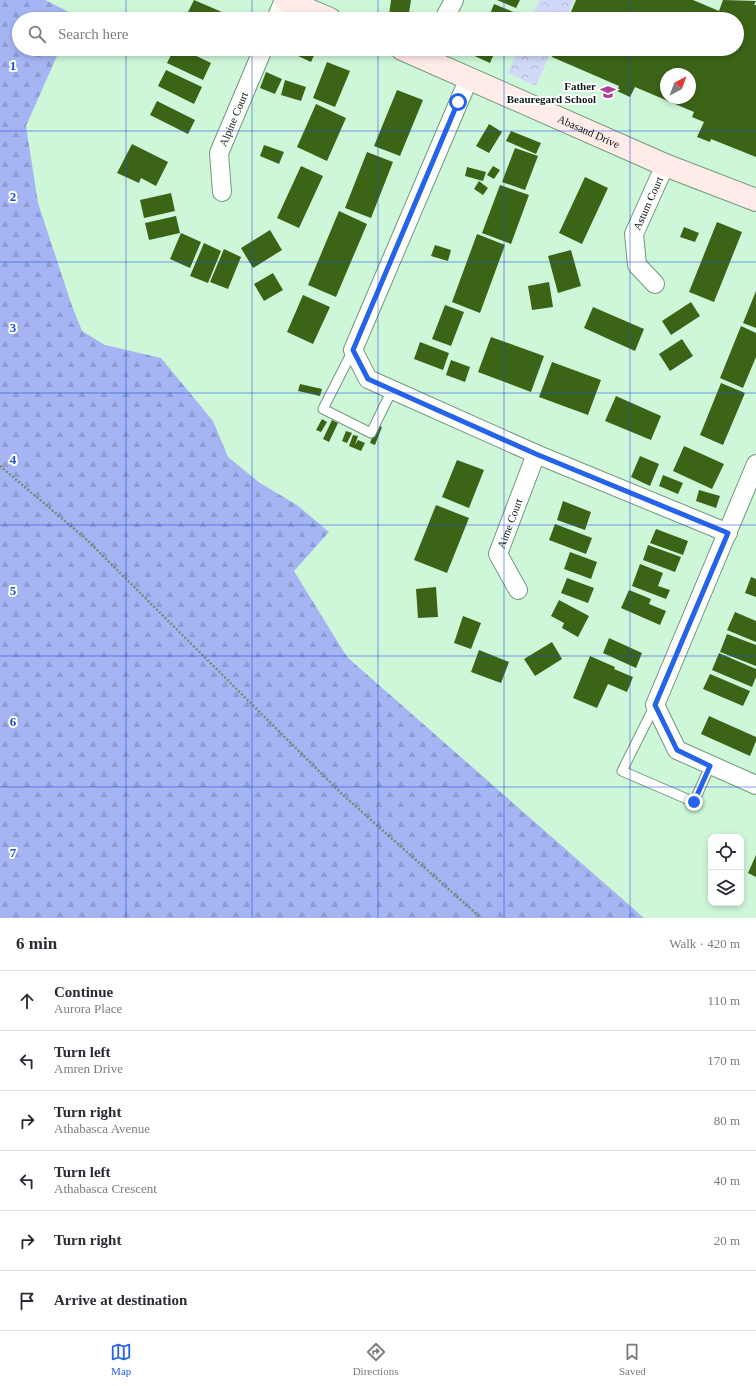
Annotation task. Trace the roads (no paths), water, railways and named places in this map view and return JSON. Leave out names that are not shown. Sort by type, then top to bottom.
[{"type":"street","points":[[279,12],[284,0],[313,12]]},
{"type":"street","points":[[443,0],[443,12]]},
{"type":"street","points":[[447,12],[454,0]]},
{"type":"street","name":"Alpine Court","points":[[222,192],[219,153],[260,56]]},
{"type":"street","name":"Abasand Drive","points":[[432,56],[469,78],[665,164],[756,200]]},
{"type":"street","points":[[469,78],[353,350],[368,379],[536,454],[728,533]]},
{"type":"street","name":"Astum Court","points":[[655,284],[637,265],[634,234],[665,164]]},
{"type":"street","name":"Aime Court","points":[[518,590],[498,554],[536,454]]},
{"type":"street","points":[[756,464],[655,705],[677,750],[710,766],[756,785]]},
{"type":"lane","points":[[353,350],[323,409],[371,433],[392,390]]},
{"type":"lane","points":[[655,705],[622,771],[694,802],[710,766]]},
{"type":"place","name":"Father Beauregard School","points":[[608,92]]}]
